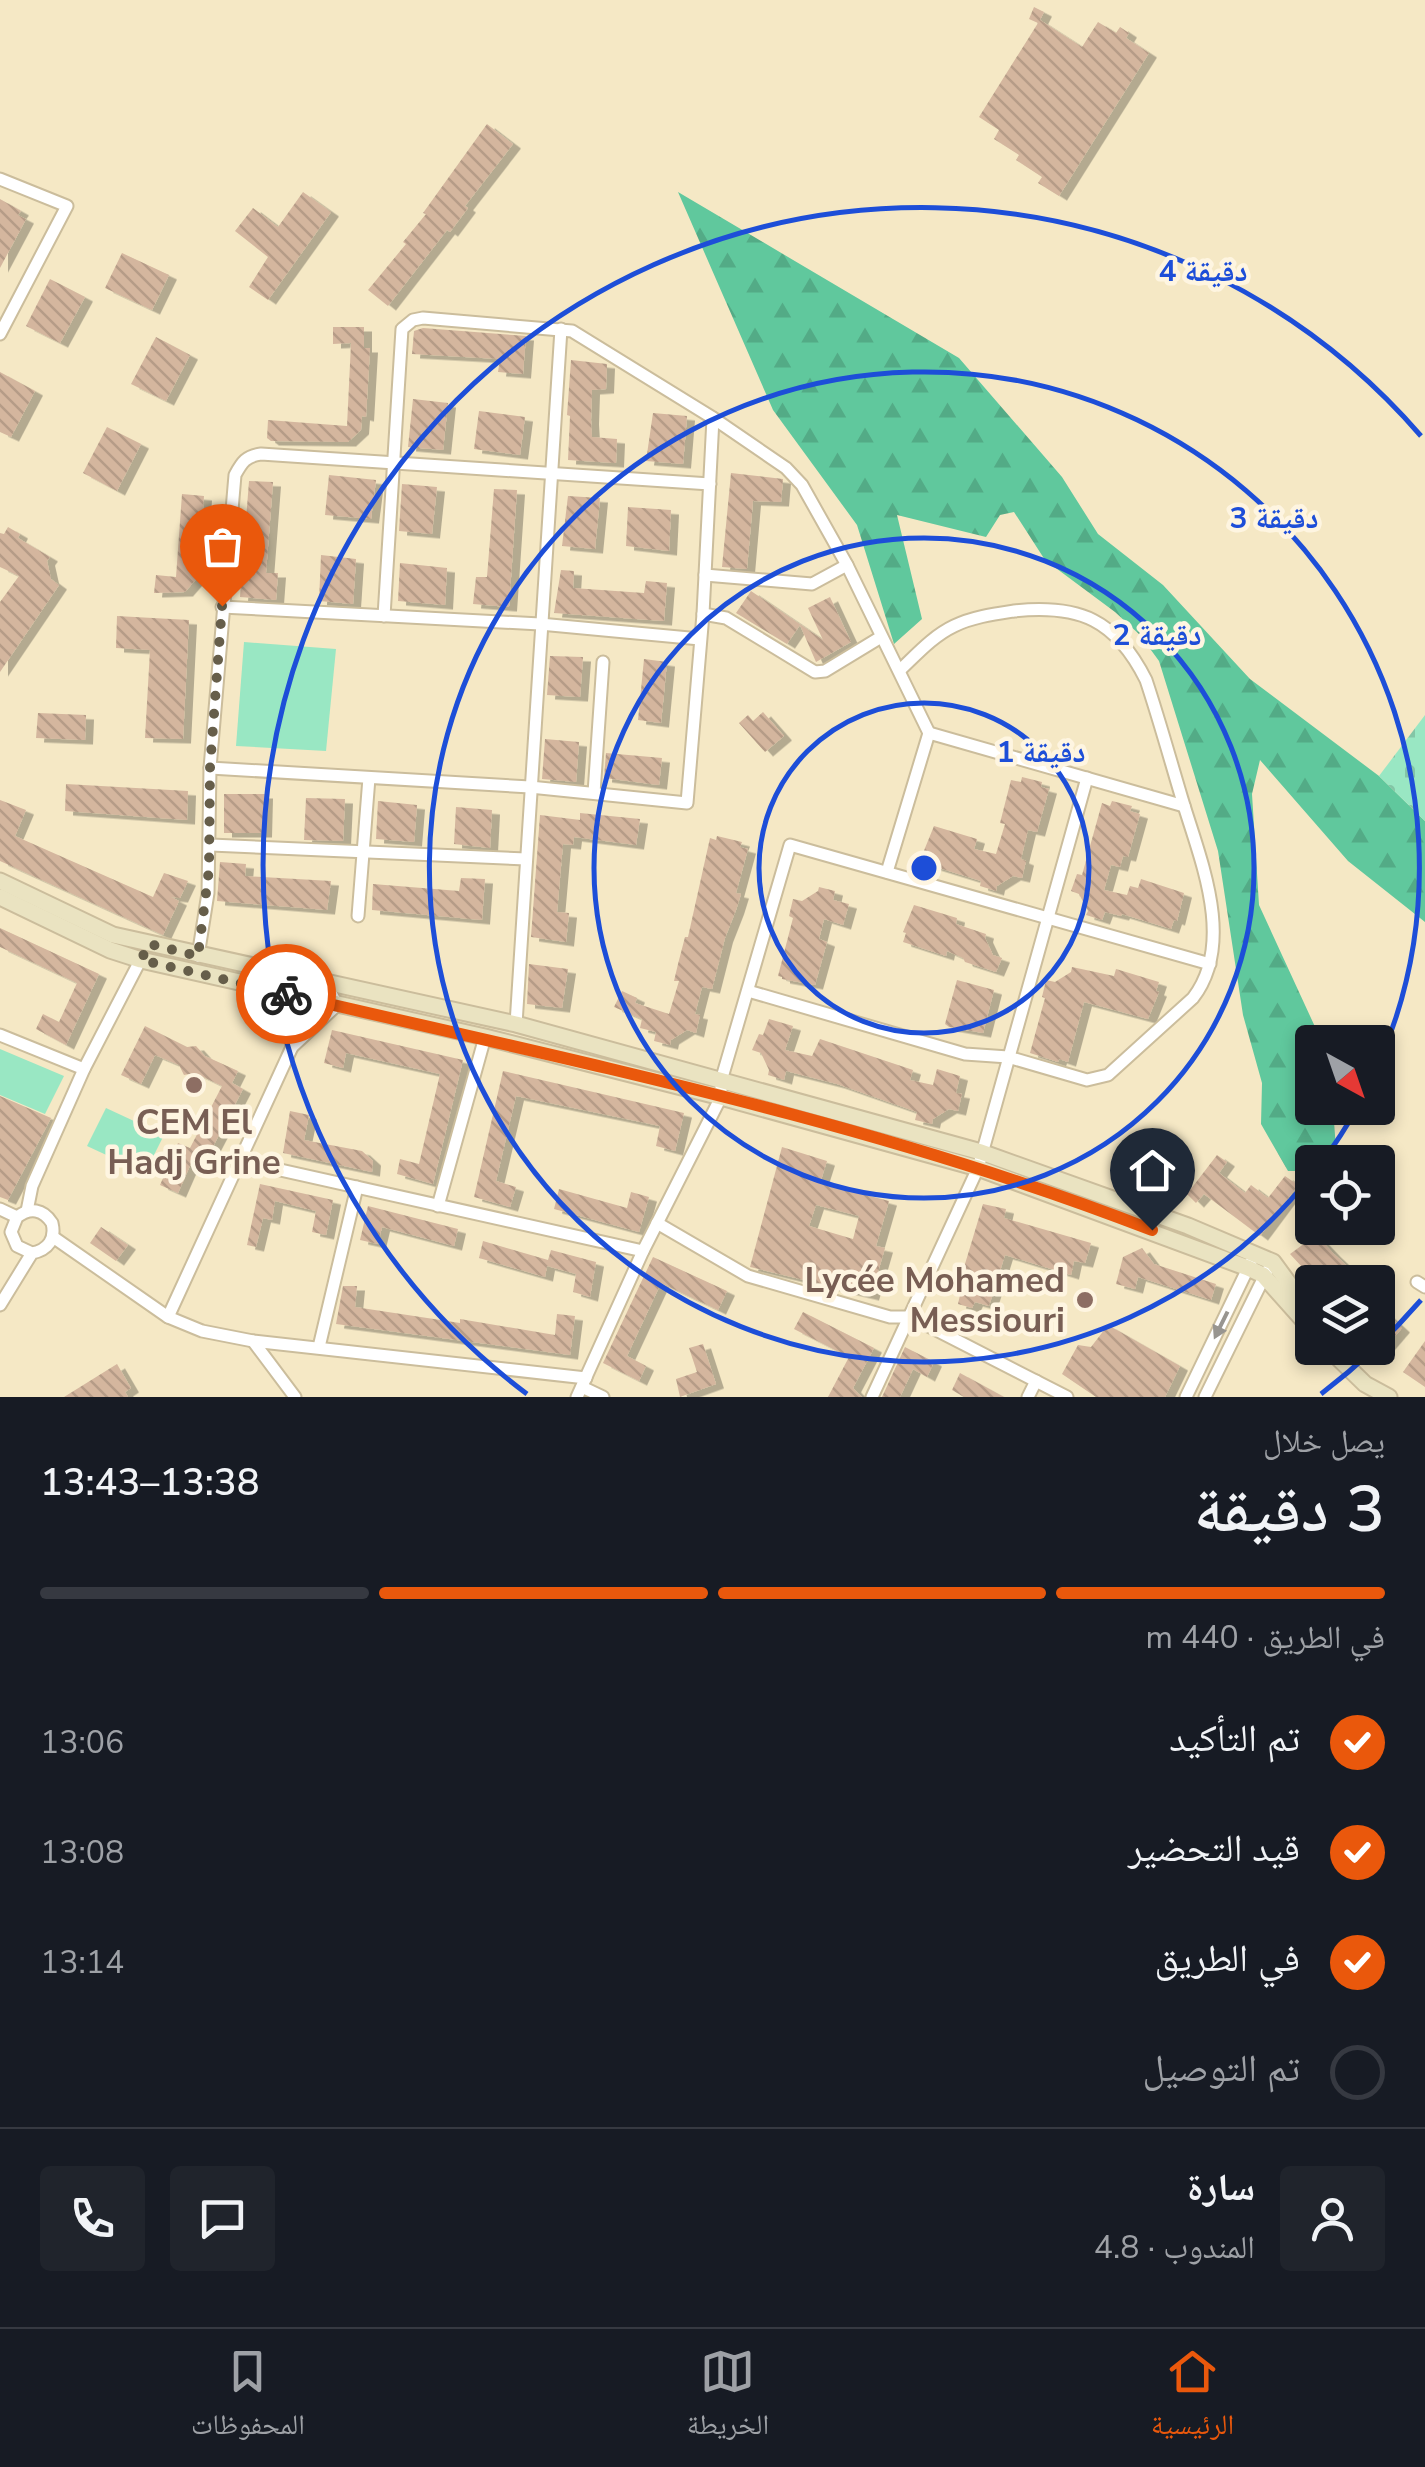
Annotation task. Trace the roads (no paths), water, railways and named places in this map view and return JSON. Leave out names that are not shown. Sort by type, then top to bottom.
[{"type":"street","points":[[0,180],[67,206],[0,334]]},
{"type":"street","points":[[384,616],[402,329],[423,318],[561,329],[580,336],[714,418],[786,468],[802,484],[847,565],[929,732],[887,872]]},
{"type":"street","points":[[516,1024],[561,329]]},
{"type":"street","points":[[210,768],[530,787],[687,803],[706,575],[714,418]]},
{"type":"street","points":[[198,956],[208,893],[210,768],[222,606],[236,474],[249,456],[552,471],[710,484]]},
{"type":"street","points":[[706,575],[812,584],[847,565]]},
{"type":"street","points":[[222,606],[540,624],[700,639]]},
{"type":"street","points":[[748,991],[964,1054],[1008,1057],[1073,1078],[1097,1079],[1108,1074],[1202,986],[1210,964],[1211,908],[1146,680],[1135,658],[1102,624],[1086,616],[1068,610],[1036,609],[974,618],[935,637],[900,670]]},
{"type":"street","points":[[703,614],[726,618],[815,672],[824,671],[881,637]]},
{"type":"street","points":[[594,794],[603,662]]},
{"type":"street","points":[[929,732],[1184,806]]},
{"type":"street","points":[[358,916],[370,778]]},
{"type":"street","points":[[872,1397],[979,1160],[1087,778]]},
{"type":"street","points":[[211,845],[526,860]]},
{"type":"street","points":[[582,1387],[721,1089],[790,845],[1210,964]]},
{"type":"street","points":[[0,881],[145,952],[290,994],[721,1089]]},
{"type":"street","points":[[0,898],[110,950],[198,956],[516,1024],[721,1089],[979,1160],[1260,1265],[1295,1299]]},
{"type":"street","points":[[32,1253],[12,1240],[12,1224],[22,1214],[84,1069],[145,952]]},
{"type":"street","points":[[292,1047],[290,994],[305,979]]},
{"type":"street","points":[[326,983],[337,1005]]},
{"type":"street","points":[[168,1316],[292,1047],[337,1005]]},
{"type":"street","points":[[0,1036],[84,1069]]},
{"type":"street","points":[[438,1206],[485,1037]]},
{"type":"street","points":[[240,1161],[643,1251]]},
{"type":"street","points":[[318,1347],[357,1187]]},
{"type":"street","points":[[0,1209],[22,1214],[42,1212],[54,1230],[45,1249],[32,1253],[0,1305]]},
{"type":"street","points":[[657,1223],[748,1276],[890,1317],[911,1317],[1067,1397]]},
{"type":"street","points":[[53,1238],[168,1316],[202,1332],[582,1387],[603,1397]]},
{"type":"street","points":[[1260,1265],[1295,1309]]},
{"type":"street","points":[[1186,1397],[1260,1265]]},
{"type":"street","points":[[1205,1397],[1260,1265]]},
{"type":"street","points":[[254,1341],[295,1397]]},
{"type":"street","points":[[1345,1365],[1365,1384],[1390,1397]]},
{"type":"street","points":[[1356,1365],[1390,1397]]},
{"type":"street","points":[[1028,1397],[1036,1380]]},
{"type":"place","name":"CEM El Hadj Grine","points":[[194,1085]]},
{"type":"place","name":"Lycée Mohamed Messiouri","points":[[1085,1300]]}]
